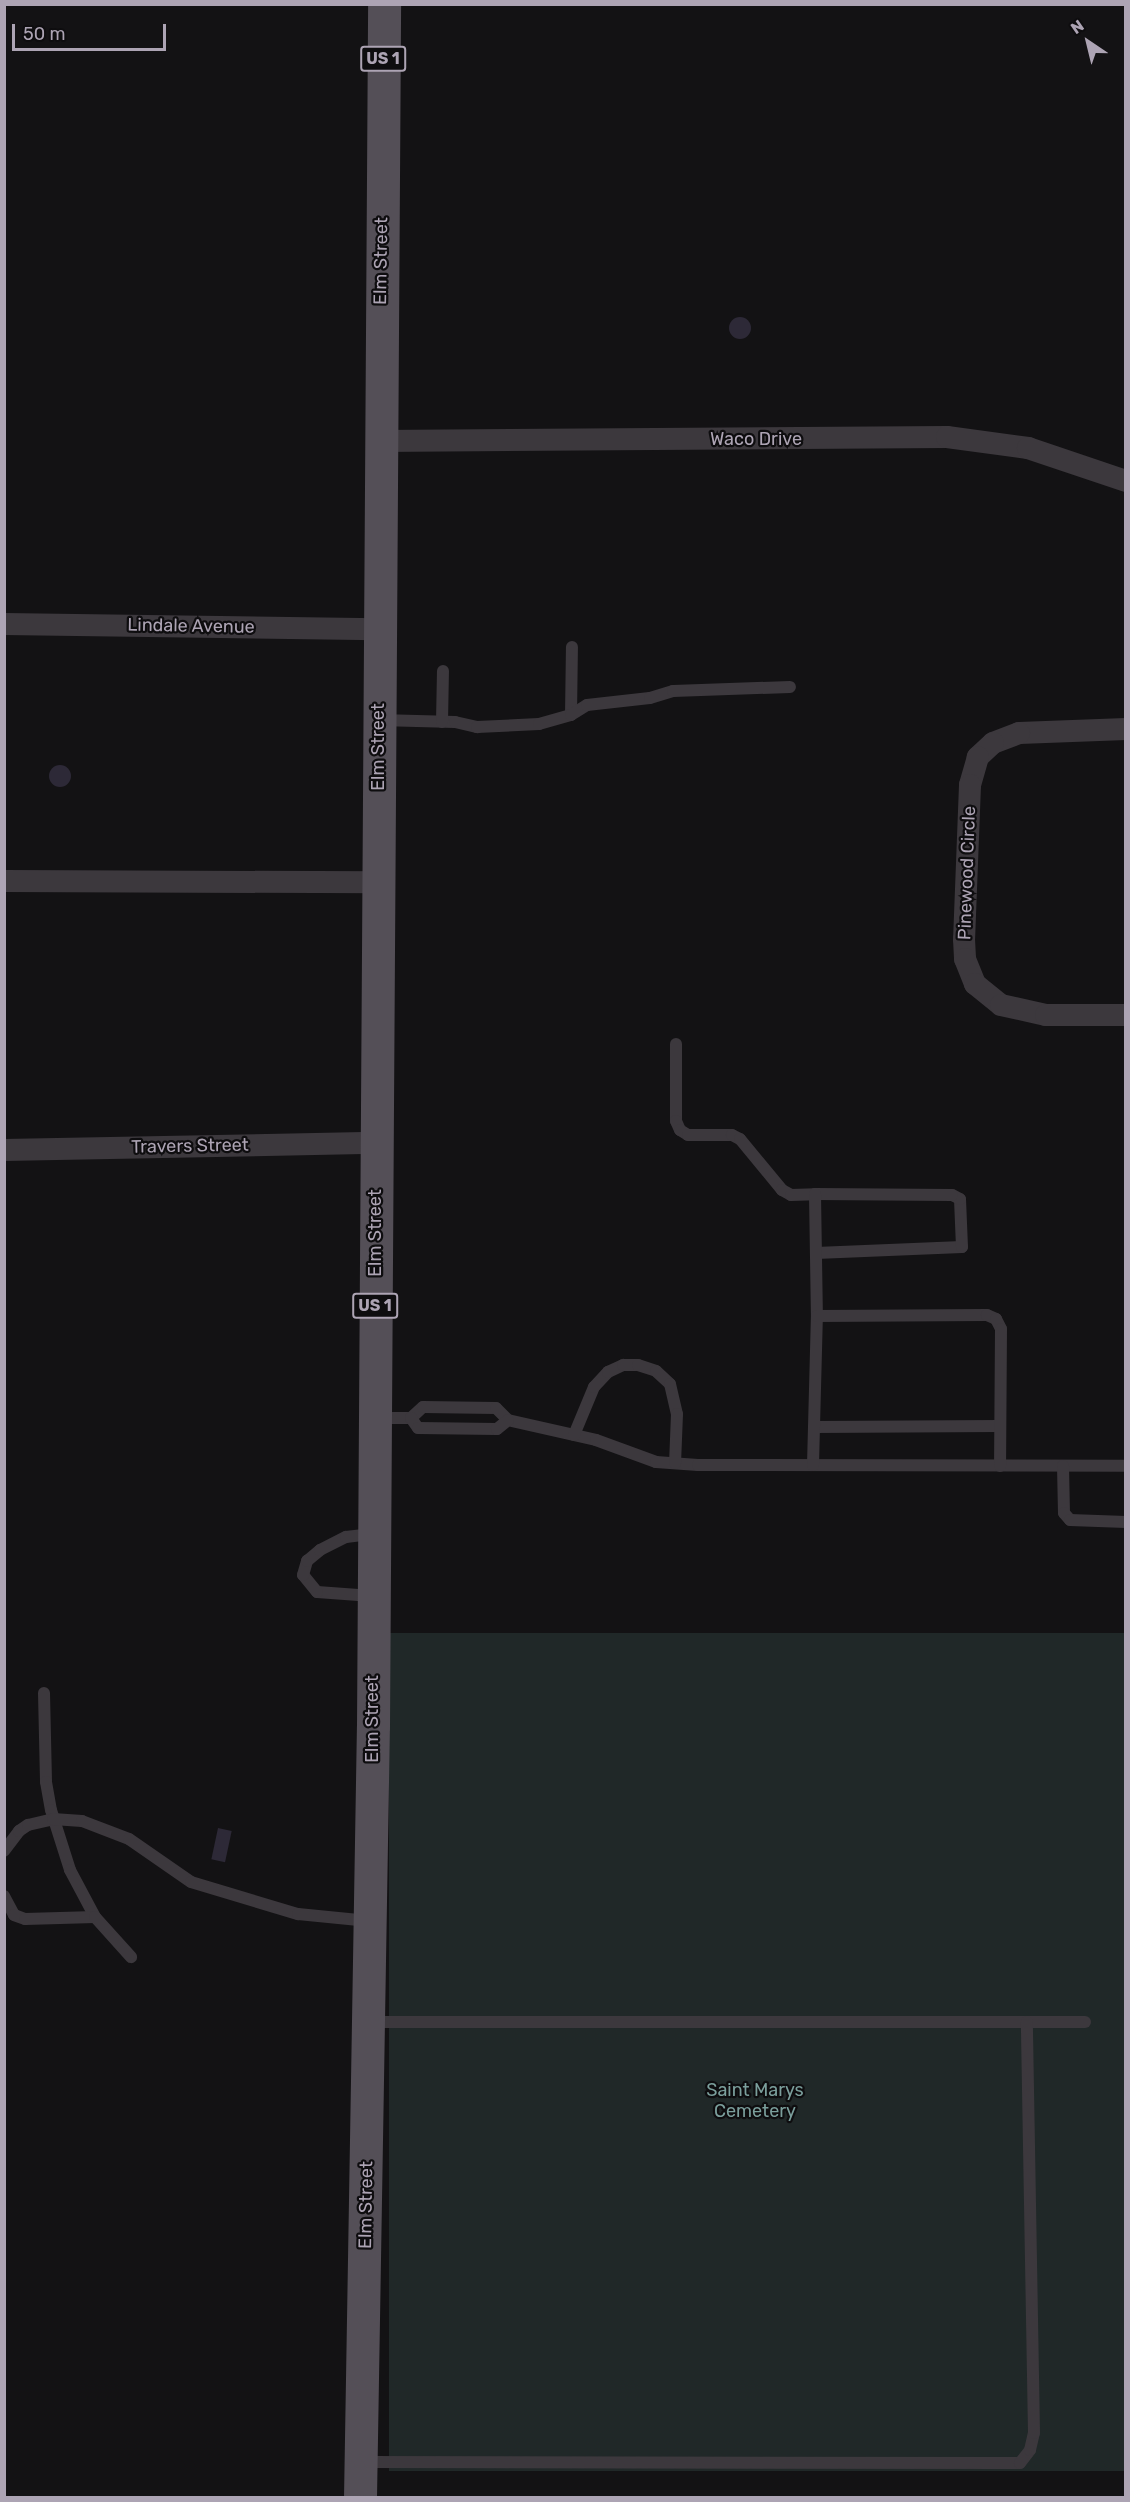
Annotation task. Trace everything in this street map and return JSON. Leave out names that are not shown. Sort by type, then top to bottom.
[{"type":"main road","name":"Elm Street","points":[[360,2498],[369,2022],[374,1533],[378,629],[384,4]]},
{"type":"street","name":"Waco Drive","points":[[380,441],[947,437],[1029,448],[1125,482]]},
{"type":"street","name":"Lindale Avenue","points":[[4,624],[378,629]]},
{"type":"street","name":"Pinewood Circle","points":[[1125,729],[1019,734],[993,743],[978,757],[970,785],[964,939],[965,960],[975,984],[1001,1005],[1046,1015],[1125,1015]]},
{"type":"street","points":[[4,881],[378,882]]},
{"type":"street","name":"Travers Street","points":[[4,1149],[376,1143]]},
{"type":"lane","points":[[571,715],[572,647]]},
{"type":"lane","points":[[442,722],[443,671]]},
{"type":"lane","points":[[378,720],[442,722],[477,727],[538,724],[571,715],[587,705],[650,698],[673,691],[790,687]]},
{"type":"lane","points":[[676,1044],[676,1121],[680,1130],[688,1135],[732,1135],[740,1138],[782,1190],[791,1195],[952,1195],[960,1199],[963,1206],[962,1247],[953,1250],[816,1253]]},
{"type":"lane","points":[[813,1465],[817,1316],[815,1194]]},
{"type":"lane","points":[[817,1316],[987,1315],[996,1319],[1001,1329],[1000,1466]]},
{"type":"lane","points":[[574,1435],[594,1387],[608,1372],[623,1365],[638,1365],[656,1371],[670,1384],[676,1414],[675,1463]]},
{"type":"lane","points":[[374,1418],[411,1418],[423,1407],[496,1408],[507,1420],[574,1435],[656,1462],[1125,1466]]},
{"type":"lane","points":[[411,1418],[418,1428],[497,1429],[507,1420]]},
{"type":"lane","points":[[814,1427],[1000,1426]]},
{"type":"lane","points":[[1063,1466],[1064,1514],[1070,1520],[1125,1522]]},
{"type":"lane","points":[[372,1596],[317,1592],[303,1575],[307,1561],[320,1550],[346,1538],[374,1533]]},
{"type":"lane","points":[[44,1693],[46,1782],[53,1819],[70,1870],[95,1917],[131,1957]]},
{"type":"lane","points":[[4,1851],[19,1831],[53,1819],[104,1826],[129,1839],[167,1869],[200,1885],[298,1914],[370,1921]]},
{"type":"lane","points":[[4,1896],[14,1915],[24,1919]]},
{"type":"lane","points":[[4,1918],[95,1917]]},
{"type":"lane","points":[[369,2022],[1085,2022]]},
{"type":"lane","points":[[361,2462],[1020,2463],[1030,2450],[1034,2433],[1027,2022]]},
{"type":"green space","name":"Saint Marys Cemetery","points":[[389,1633],[1125,1633],[1125,2471],[389,2471]]},
{"type":"shaded area","points":[[740,317],[748,320],[751,328],[748,336],[740,339],[732,336],[729,328],[732,320]]},
{"type":"shaded area","points":[[60,765],[68,768],[71,776],[68,784],[60,787],[52,784],[49,776],[52,768]]},
{"type":"shaded area","points":[[218,1828],[232,1831],[225,1862],[211,1859]]}]
